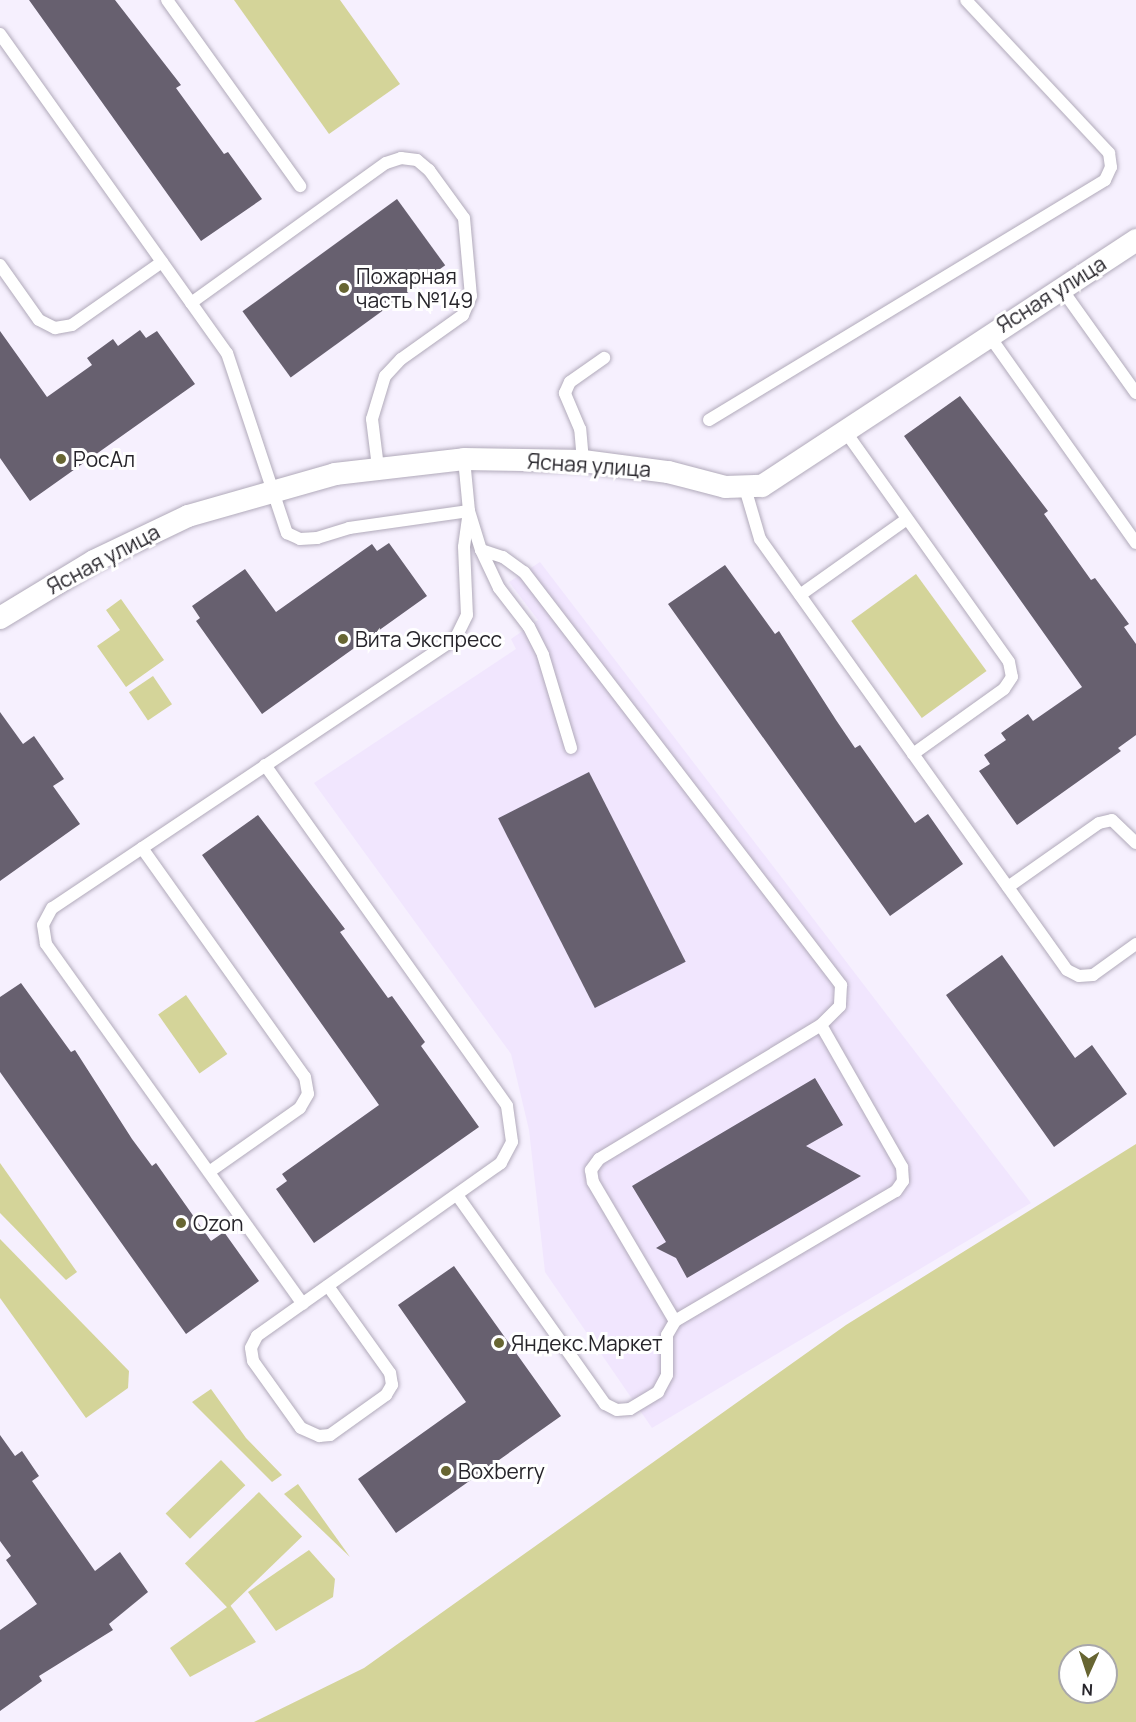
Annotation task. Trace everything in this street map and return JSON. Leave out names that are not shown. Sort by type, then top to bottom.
[{"type":"street","name":"Ясная улица","points":[[1,615],[94,561],[188,516],[272,489],[378,467],[464,459],[583,461],[745,488],[777,479],[988,334],[1136,240]]},
{"type":"lane","points":[[168,0],[300,186]]},
{"type":"lane","points":[[709,420],[1105,180],[1111,167],[1109,153],[966,0]]},
{"type":"lane","points":[[0,34],[227,353],[287,533],[300,539],[469,511]]},
{"type":"lane","points":[[191,303],[386,163],[401,158],[417,160],[429,170],[464,218],[471,296],[463,315],[401,359],[385,376],[372,419],[378,467]]},
{"type":"lane","points":[[0,265],[39,320],[55,328],[72,325],[162,262]]},
{"type":"lane","points":[[1061,288],[1136,393]]},
{"type":"lane","points":[[988,334],[1136,543]]},
{"type":"lane","points":[[583,461],[582,439],[565,393],[570,382],[604,358]]},
{"type":"lane","points":[[844,431],[1009,662],[1012,676],[1004,689],[913,754]]},
{"type":"lane","points":[[464,459],[469,511],[481,550],[499,588],[529,627],[543,655],[571,748]]},
{"type":"lane","points":[[745,488],[760,539],[1067,970],[1079,976],[1093,975],[1136,944]]},
{"type":"lane","points":[[303,1304],[46,944],[43,925],[52,908],[464,628],[464,548],[469,511]]},
{"type":"lane","points":[[800,595],[907,519]]},
{"type":"lane","points":[[481,550],[503,557],[524,572],[841,985],[840,1006],[821,1026],[599,1159],[591,1170],[593,1182],[675,1322]]},
{"type":"lane","points":[[265,765],[507,1106],[510,1153],[457,1195],[257,1336],[251,1348],[253,1360],[301,1428],[330,1435],[386,1395],[392,1385],[390,1373],[328,1286]]},
{"type":"lane","points":[[1008,887],[1099,823],[1113,820],[1136,843]]},
{"type":"lane","points":[[142,848],[305,1077],[308,1094],[300,1108],[209,1172]]},
{"type":"lane","points":[[457,1195],[605,1404],[617,1410],[630,1409],[658,1392],[667,1375],[667,1335],[675,1322],[896,1191],[903,1181],[903,1167],[821,1026]]},
{"type":"shaded area","points":[[540,562],[1031,1203],[652,1428],[545,1272],[529,1130],[511,1054],[314,783],[516,649],[511,639],[538,620],[509,582]]},
{"type":"green space","points":[[234,0],[340,0],[400,84],[329,134]]},
{"type":"green space","points":[[916,574],[987,671],[922,718],[851,621]]},
{"type":"green space","points":[[121,599],[164,660],[126,687],[97,646],[120,630],[106,610]]},
{"type":"green space","points":[[153,676],[172,704],[148,720],[129,692]]},
{"type":"green space","points":[[186,995],[227,1054],[199,1073],[158,1015]]},
{"type":"green space","points":[[1136,1144],[1136,1722],[254,1722],[364,1668],[846,1325]]},
{"type":"green space","points":[[0,1163],[77,1272],[66,1280],[0,1213]]},
{"type":"green space","points":[[0,1239],[129,1371],[128,1388],[86,1418],[0,1298]]},
{"type":"green space","points":[[211,1389],[246,1438],[282,1475],[272,1482],[192,1402]]},
{"type":"green space","points":[[221,1460],[245,1485],[190,1539],[166,1513]]},
{"type":"green space","points":[[298,1484],[350,1557],[284,1494]]},
{"type":"green space","points":[[259,1492],[302,1537],[228,1608],[185,1564]]},
{"type":"green space","points":[[309,1550],[335,1579],[333,1597],[276,1631],[248,1592]]},
{"type":"green space","points":[[230,1605],[256,1642],[190,1677],[170,1648]]},
{"type":"building","points":[[29,0],[115,0],[181,85],[176,88],[224,154],[228,152],[262,199],[201,241]]},
{"type":"building","name":"Пожарная чаcть №149","points":[[397,199],[445,265],[291,378],[242,311]]},
{"type":"building","points":[[140,330],[146,338],[157,331],[195,384],[30,501],[0,458],[0,331],[47,397],[92,365],[87,358],[113,339],[118,346]]},
{"type":"building","points":[[960,396],[1048,511],[1044,514],[1091,580],[1095,578],[1129,624],[1124,627],[1136,644],[1136,735],[1118,748],[1121,751],[1017,825],[979,771],[990,764],[984,755],[1006,740],[1001,733],[1028,714],[1033,721],[1082,687],[904,436]]},
{"type":"building","points":[[389,543],[427,596],[262,714],[196,621],[200,618],[192,606],[245,569],[276,612],[372,544],[377,551]]},
{"type":"building","points":[[725,565],[775,634],[779,631],[855,748],[860,745],[915,823],[928,814],[963,864],[890,916],[668,604]]},
{"type":"building","points":[[0,712],[23,744],[34,736],[64,779],[53,786],[80,824],[0,881]]},
{"type":"building","points":[[589,772],[686,962],[595,1008],[498,818]]},
{"type":"building","points":[[258,815],[345,929],[340,932],[388,998],[392,996],[425,1042],[421,1046],[479,1127],[314,1243],[276,1189],[287,1181],[282,1174],[379,1105],[202,855]]},
{"type":"building","points":[[1002,955],[1075,1058],[1092,1045],[1127,1094],[1054,1147],[946,995]]},
{"type":"building","points":[[21,983],[71,1052],[75,1050],[132,1139],[152,1166],[156,1163],[211,1241],[224,1232],[259,1281],[186,1334],[0,1072],[0,997]]},
{"type":"building","points":[[815,1078],[843,1125],[806,1146],[861,1176],[687,1278],[676,1258],[656,1248],[666,1242],[632,1186]]},
{"type":"building","points":[[454,1266],[561,1416],[396,1533],[358,1479],[466,1402],[398,1305]]},
{"type":"building","points":[[0,1435],[15,1456],[22,1451],[39,1476],[32,1481],[95,1571],[120,1552],[148,1592],[109,1624],[113,1630],[39,1676],[42,1681],[0,1711],[0,1630],[37,1604],[6,1560],[11,1556],[0,1541]]},
{"type":"place","name":"Пожарная чаcть №149","points":[[344,288]]},
{"type":"place","name":"РосАл","points":[[61,459]]},
{"type":"place","name":"Вита Экспресс","points":[[343,639]]},
{"type":"place","name":"Ozon","points":[[181,1223]]},
{"type":"place","name":"Яндекс.Маркет","points":[[499,1343]]},
{"type":"place","name":"Boxberry","points":[[446,1471]]}]
